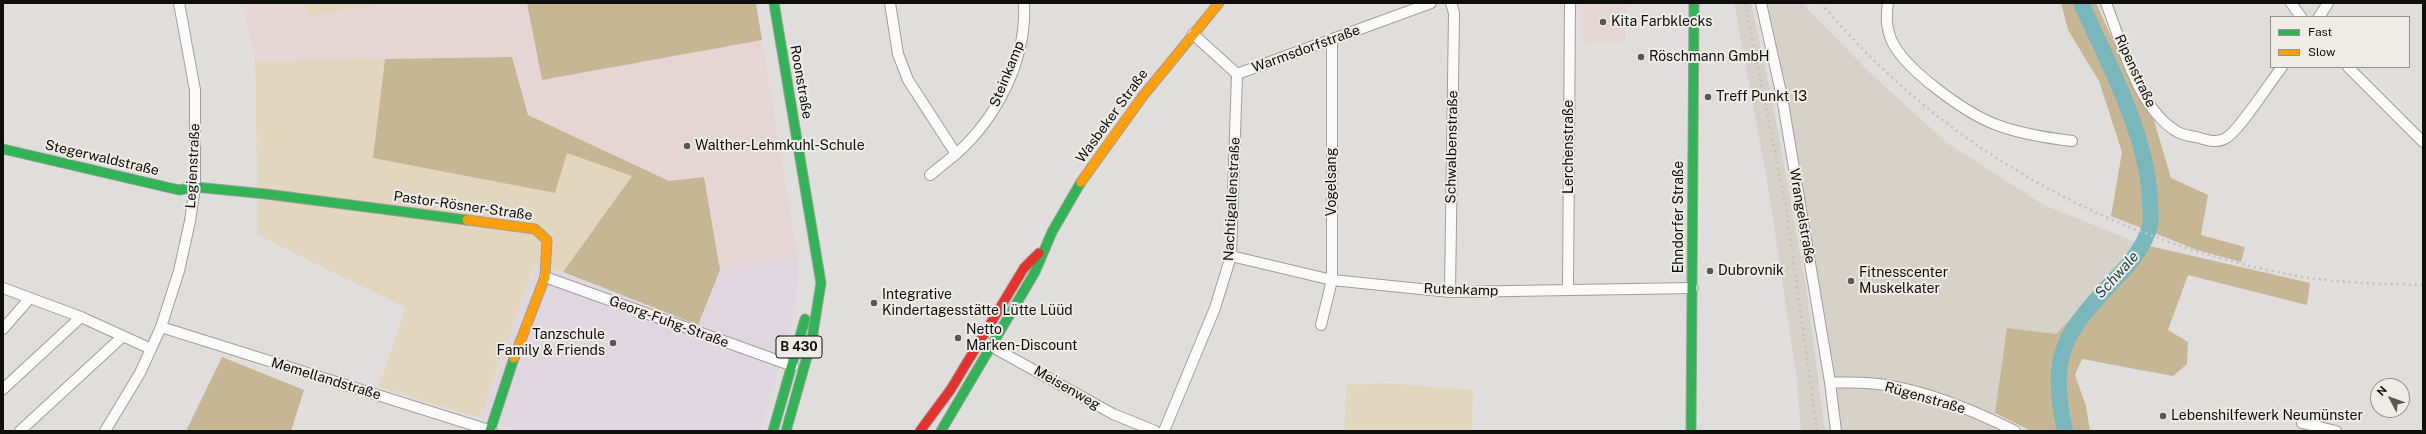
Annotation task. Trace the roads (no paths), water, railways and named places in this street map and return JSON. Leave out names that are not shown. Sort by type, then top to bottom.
[{"type":"street","name":"Legienstraße","points":[[104,431],[140,373],[149,348],[161,326],[179,271],[195,188],[195,90],[179,3]]},
{"type":"street","name":"Roonstraße","points":[[774,3],[816,261],[821,283],[819,305],[810,350],[786,431]]},
{"type":"street","points":[[890,3],[898,54],[908,80],[956,154]]},
{"type":"street","name":"Steinkamp","points":[[930,175],[973,138],[999,101],[1023,39],[1024,3]]},
{"type":"street","name":"Wasbeker Straße","points":[[941,431],[1035,272],[1040,253],[1080,184],[1122,121],[1219,3]]},
{"type":"street","name":"Warmsdorfstraße","points":[[1193,34],[1237,74],[1431,3]]},
{"type":"street","name":"Schwalbenstraße","points":[[1450,292],[1454,13],[1451,3]]},
{"type":"street","name":"Lerchenstraße","points":[[1568,290],[1570,3]]},
{"type":"street","name":"Ehndorfer Straße","points":[[1691,431],[1694,3]]},
{"type":"street","name":"Wrangelstraße","points":[[1761,3],[1782,97],[1830,382],[1836,431]]},
{"type":"street","points":[[1888,3],[1887,27],[1897,51],[1906,63],[1939,90],[1968,110],[1996,125],[2032,135],[2072,141]]},
{"type":"street","name":"Ripenstraße","points":[[2106,3],[2129,63],[2150,107],[2162,120],[2177,132],[2214,142],[2226,138],[2236,128],[2281,68]]},
{"type":"street","points":[[2291,3],[2300,16]]},
{"type":"street","points":[[2320,16],[2328,3]]},
{"type":"street","name":"Vogelsang","points":[[1321,325],[1332,280],[1332,39]]},
{"type":"street","points":[[2349,68],[2423,142]]},
{"type":"street","name":"Nachtigallenstraße","points":[[1164,431],[1215,308],[1231,256],[1237,74]]},
{"type":"street","name":"Stegerwaldstraße","points":[[3,149],[179,190],[195,188]]},
{"type":"street","name":"Pastor-Rösner-Straße","points":[[195,188],[266,194],[535,229],[547,240],[545,277],[512,365],[491,431]]},
{"type":"street","name":"Wasbeker Straße","points":[[920,431],[931,419],[982,341],[1024,268],[1040,253]]},
{"type":"street","name":"Rutenkamp","points":[[1231,256],[1332,280],[1450,292],[1693,288]]},
{"type":"street","name":"Roonstraße","points":[[773,431],[802,335],[816,261]]},
{"type":"street","name":"Georg-Fuhg-Straße","points":[[545,277],[793,366]]},
{"type":"street","points":[[3,288],[81,317],[149,348]]},
{"type":"street","points":[[3,329],[30,298]]},
{"type":"street","points":[[3,389],[81,317]]},
{"type":"street","name":"Memellandstraße","points":[[161,326],[491,431]]},
{"type":"street","points":[[20,431],[122,337]]},
{"type":"street","name":"Meisenweg","points":[[982,341],[1113,414],[1155,431]]},
{"type":"street","name":"Rügenstraße","points":[[1830,382],[1885,385],[1930,396],[1984,415],[2015,431]]},
{"type":"street","points":[[2302,423],[2336,431]]},
{"type":"waterway","name":"Schwale","points":[[2065,431],[2060,404],[2059,382],[2060,363],[2065,346],[2073,330],[2084,314],[2136,254],[2144,241],[2151,221],[2148,179],[2143,153],[2135,127],[2125,101],[2081,3]]},
{"type":"railway","points":[[1745,3],[1786,207],[1817,431]]},
{"type":"railway","points":[[1821,3],[1869,56],[1921,103],[1978,146],[2038,183],[2100,215],[2166,241],[2234,262],[2303,277],[2348,282],[2423,285]]},
{"type":"place","name":"Kita Farbklecks","points":[[1603,22]]},
{"type":"place","name":"Röschmann GmbH","points":[[1641,57]]},
{"type":"place","name":"Treff Punkt 13","points":[[1708,97]]},
{"type":"place","name":"Walther-Lehmkuhl-Schule","points":[[687,146]]},
{"type":"place","name":"Dubrovnik","points":[[1710,271]]},
{"type":"place","name":"Fitnesscenter Muskelkater","points":[[1851,281]]},
{"type":"place","name":"Integrative Kindertagesstätte Lütte Lüüd","points":[[874,303]]},
{"type":"place","name":"Netto Marken-Discount","points":[[958,338]]},
{"type":"place","name":"Tanzschule Family & Friends","points":[[613,343]]},
{"type":"place","name":"Lebenshilfewerk Neumünster","points":[[2163,416]]}]
